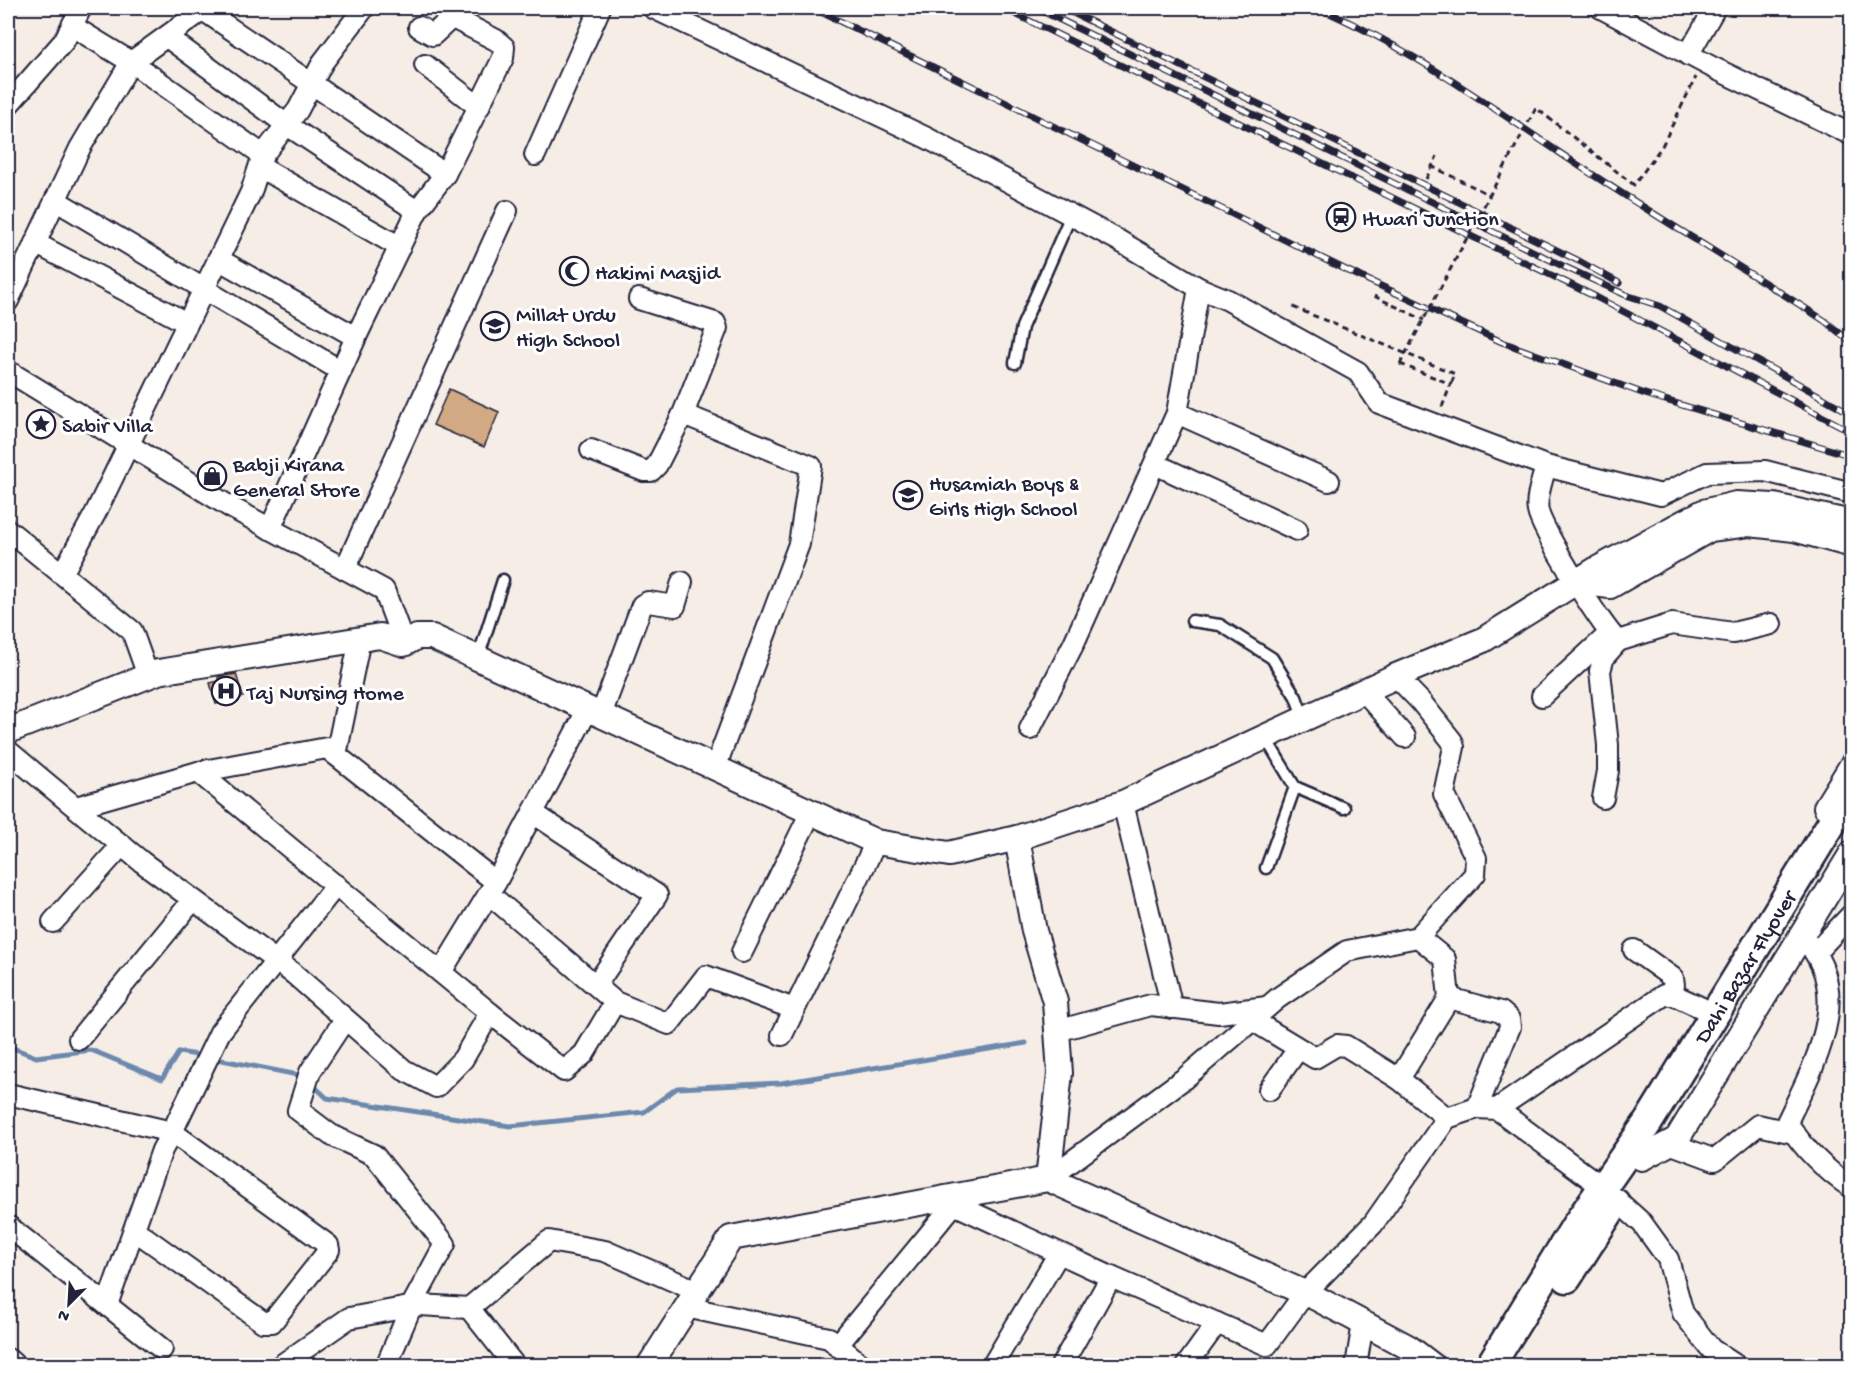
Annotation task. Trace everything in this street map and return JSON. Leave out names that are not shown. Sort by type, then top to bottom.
[{"type":"main road","name":"Dahi Bazar Flyover","points":[[1651,1138],[1851,790]]},
{"type":"main road","name":"Dahi Bazar Flyover","points":[[1651,1138],[1746,998],[1851,819]]},
{"type":"main road","points":[[1490,1365],[1609,1193],[1651,1138]]},
{"type":"main road","points":[[1511,1365],[1609,1193]]},
{"type":"street","points":[[8,105],[64,41],[81,8]]},
{"type":"street","points":[[8,301],[80,148],[131,62],[203,8],[445,174]]},
{"type":"street","points":[[62,574],[204,289],[262,161],[298,110],[323,62],[364,8]]},
{"type":"street","points":[[535,155],[600,8]]},
{"type":"street","points":[[653,8],[927,138],[1071,215],[1200,288],[1228,300],[1358,372],[1379,404],[1546,466],[1661,495],[1707,472],[1765,471],[1851,493]]},
{"type":"street","points":[[1601,8],[1696,59],[1851,135]]},
{"type":"street","points":[[1696,59],[1715,8]]},
{"type":"street","points":[[270,529],[356,337],[417,210],[445,174],[503,58],[504,46],[455,19],[448,21],[433,35],[419,27]]},
{"type":"street","points":[[72,26],[131,62],[262,161],[400,247]]},
{"type":"street","points":[[167,37],[286,125],[417,210]]},
{"type":"street","points":[[425,65],[479,107]]},
{"type":"street","points":[[55,200],[341,371]]},
{"type":"street","points":[[345,569],[507,212]]},
{"type":"street","points":[[35,243],[187,323]]},
{"type":"street","points":[[218,259],[356,337]]},
{"type":"street","points":[[1030,729],[1074,643],[1177,413],[1200,288]]},
{"type":"street","points":[[591,450],[644,471],[651,471],[657,465],[683,414],[717,328],[715,323],[639,299]]},
{"type":"street","points":[[8,371],[270,529],[384,590],[404,644]]},
{"type":"street","points":[[1177,413],[1329,481]]},
{"type":"street","points":[[683,414],[811,466],[799,544],[768,620],[715,768]]},
{"type":"street","points":[[1155,464],[1297,530]]},
{"type":"street","points":[[1546,466],[1537,511],[1576,582],[1614,638]]},
{"type":"street","points":[[8,731],[158,672],[380,636],[404,644],[417,637],[432,637],[876,842],[948,854],[1017,838],[1123,803],[1396,676],[1483,640],[1597,569],[1703,512],[1736,504],[1774,506],[1851,524]]},
{"type":"street","points":[[1576,582],[1610,586],[1710,529],[1749,524],[1794,529],[1851,545]]},
{"type":"street","points":[[8,530],[132,631],[148,676]]},
{"type":"street","points":[[441,972],[493,888],[533,813],[595,712],[642,604],[648,602],[675,606],[682,582]]},
{"type":"street","points":[[1542,696],[1614,638],[1672,624],[1734,633],[1771,624]]},
{"type":"street","points":[[1603,798],[1608,771],[1608,745],[1600,671],[1614,638]]},
{"type":"street","points":[[336,755],[360,639]]},
{"type":"street","points":[[649,1365],[731,1238],[949,1201],[1048,1179],[1185,1078],[1259,1014],[1347,951],[1418,938],[1475,874],[1476,858],[1444,794],[1454,747],[1452,741],[1421,702],[1396,676]]},
{"type":"street","points":[[1364,691],[1405,737]]},
{"type":"street","points":[[76,807],[198,772],[327,748],[493,888],[615,1002],[669,1024],[705,976],[794,1010]]},
{"type":"street","points":[[8,751],[122,845],[294,974],[404,1070],[436,1087],[463,1059],[490,1012]]},
{"type":"street","points":[[1651,1138],[1646,1101],[1851,765]]},
{"type":"street","points":[[198,772],[564,1071],[584,1054],[615,1002]]},
{"type":"street","points":[[1123,803],[1172,1008]]},
{"type":"street","points":[[742,952],[811,812]]},
{"type":"street","points":[[533,813],[657,895],[596,985]]},
{"type":"street","points":[[1017,838],[1034,931],[1055,1002],[1058,1031],[1060,1073],[1048,1179]]},
{"type":"street","points":[[782,1035],[876,842]]},
{"type":"street","points":[[53,922],[122,845]]},
{"type":"street","points":[[1651,1138],[1677,1138],[1809,944],[1851,853]]},
{"type":"street","points":[[107,1305],[162,1150],[220,1032],[274,960],[336,885]]},
{"type":"street","points":[[79,1039],[193,900]]},
{"type":"street","points":[[1809,944],[1851,914]]},
{"type":"street","points":[[1399,1079],[1449,998],[1445,958],[1418,938]]},
{"type":"street","points":[[1809,944],[1830,996],[1822,1047],[1787,1122],[1830,1173],[1851,1188]]},
{"type":"street","points":[[1634,950],[1673,978],[1674,985],[1669,995]]},
{"type":"street","points":[[1497,1109],[1664,995],[1674,994],[1702,1008]]},
{"type":"street","points":[[1449,998],[1501,1012],[1509,1019],[1510,1027],[1477,1108]]},
{"type":"street","points":[[1058,1031],[1151,1005],[1219,1013],[1259,1014],[1298,1049],[1316,1058],[1337,1045],[1346,1046],[1399,1079],[1447,1118]]},
{"type":"street","points":[[345,1019],[310,1072],[298,1110],[331,1135],[374,1155],[445,1244],[411,1307],[386,1365]]},
{"type":"street","points":[[1269,1090],[1298,1049]]},
{"type":"street","points":[[8,1094],[172,1132],[328,1245],[329,1250],[272,1322],[263,1322],[135,1231]]},
{"type":"street","points":[[949,1201],[1111,1277],[1267,1345],[1305,1293],[1373,1224],[1447,1118],[1477,1108],[1497,1109],[1609,1193],[1642,1223],[1668,1259],[1683,1313],[1711,1349],[1737,1365]]},
{"type":"street","points":[[1651,1138],[1715,1160],[1758,1125],[1794,1133]]},
{"type":"street","points":[[1048,1179],[1305,1293],[1408,1347],[1433,1365]]},
{"type":"street","points":[[837,1346],[949,1201]]},
{"type":"street","points":[[8,1226],[162,1349]]},
{"type":"street","points":[[280,1365],[349,1318],[411,1307],[469,1308],[549,1241],[605,1251],[691,1299],[829,1338],[863,1365]]},
{"type":"street","points":[[992,1365],[1059,1253]]},
{"type":"street","points":[[1061,1365],[1111,1277]]},
{"type":"street","points":[[469,1308],[515,1365]]},
{"type":"street","points":[[1186,1365],[1216,1323]]},
{"type":"street","points":[[1356,1365],[1363,1323]]},
{"type":"street","points":[[8,1359],[16,1365]]},
{"type":"lane","points":[[1016,363],[1022,327],[1071,215]]},
{"type":"lane","points":[[477,658],[503,580]]},
{"type":"lane","points":[[1192,621],[1221,625],[1272,658],[1296,697],[1304,719]]},
{"type":"lane","points":[[1265,737],[1295,787],[1344,808]]},
{"type":"lane","points":[[1266,868],[1295,787]]},
{"type":"path","points":[[1451,384],[1400,364],[1536,108],[1634,185],[1662,146],[1677,115],[1696,59]]},
{"type":"path","points":[[1426,179],[1437,156]]},
{"type":"path","points":[[1431,166],[1490,195]]},
{"type":"path","points":[[1374,296],[1424,320]]},
{"type":"path","points":[[1293,307],[1455,374],[1436,424]]},
{"type":"building","points":[[449,389],[499,412],[484,447],[433,425]]},
{"type":"building","points":[[236,674],[243,697],[216,704],[210,683],[219,681],[218,677]]},
{"type":"waterway","points":[[312,1084],[327,1098],[510,1126],[644,1112],[677,1088],[781,1083],[1026,1043]]},
{"type":"waterway","points":[[8,1046],[36,1057],[91,1050],[162,1079],[179,1052],[203,1056]]},
{"type":"waterway","points":[[212,1058],[303,1076]]},
{"type":"railway","points":[[813,8],[1344,269],[1502,342],[1645,394],[1852,456]]},
{"type":"railway","points":[[1003,8],[1596,297],[1852,432]]},
{"type":"railway","points":[[1036,8],[1565,267],[1626,295],[1660,306],[1852,414]]},
{"type":"railway","points":[[1063,8],[1579,261],[1619,283]]},
{"type":"railway","points":[[1318,8],[1381,39],[1442,74],[1592,175],[1825,321],[1852,343]]},
{"type":"place","name":"Itwari Junction","points":[[1341,217]]},
{"type":"place","name":"Hakimi Masjid","points":[[574,271]]},
{"type":"place","name":"Millat Urdu High School","points":[[495,326]]},
{"type":"place","name":"Sabir Villa","points":[[41,424]]},
{"type":"place","name":"Babji Kirana General Store","points":[[212,476]]},
{"type":"place","name":"Husamiah Boys & Girls High School","points":[[908,495]]},
{"type":"place","name":"Taj Nursing Home","points":[[226,691]]}]
